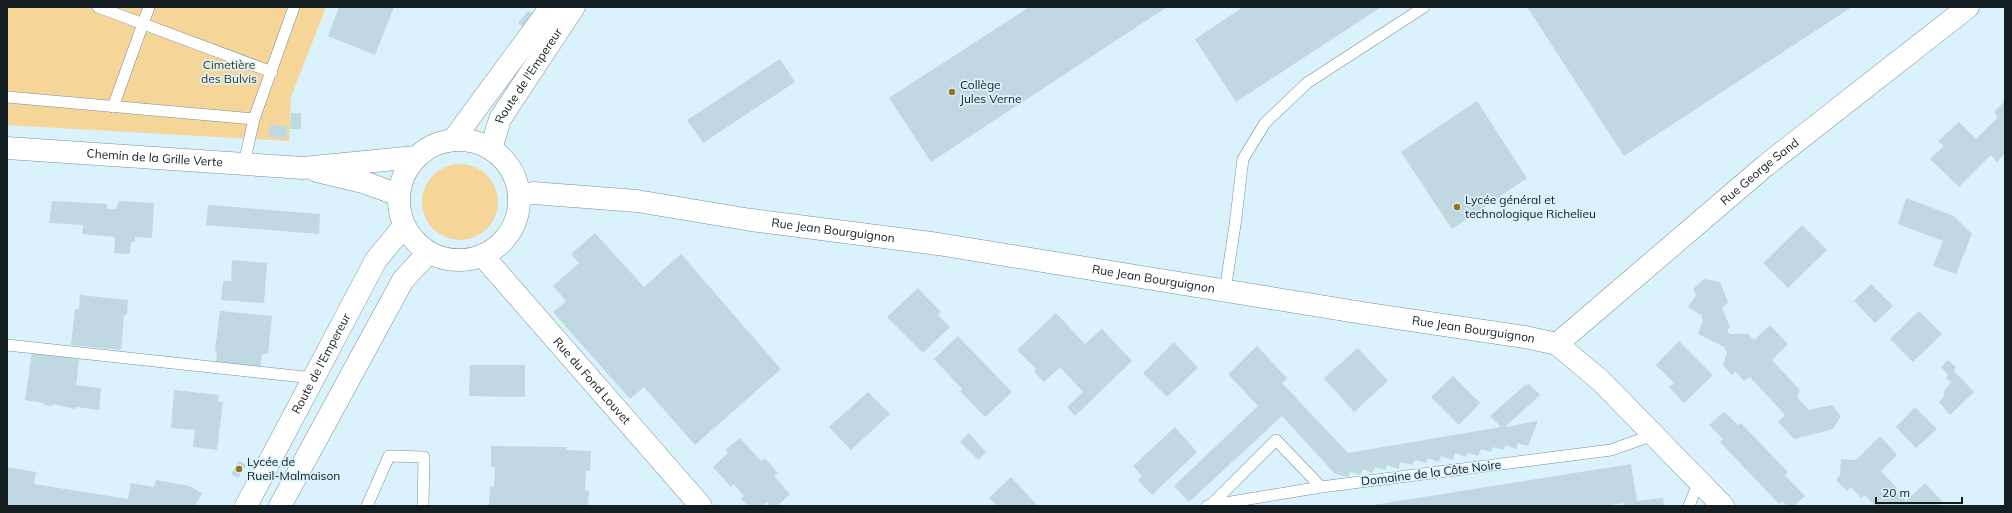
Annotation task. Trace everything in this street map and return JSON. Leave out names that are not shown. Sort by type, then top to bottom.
[{"type":"street","name":"Route de l'Empereur","points":[[453,140],[551,7]]},
{"type":"street","name":"Route de l'Empereur","points":[[491,149],[500,119],[574,7]]},
{"type":"street","name":"Rue George Sand","points":[[1556,344],[1765,166],[1968,7]]},
{"type":"street","points":[[453,140],[474,142],[491,149],[505,161],[511,172],[519,196],[517,214],[510,231],[498,246],[482,255],[464,260],[446,258],[428,253],[415,243],[404,226],[399,195],[404,174],[416,157],[433,145],[453,140]]},
{"type":"street","name":"Chemin de la Grille Verte","points":[[7,148],[303,168],[363,182],[399,195]]},
{"type":"street","name":"Chemin de la Grille Verte","points":[[303,168],[416,157]]},
{"type":"street","name":"Rue Jean Bourguignon","points":[[519,196],[533,193],[637,201],[750,220],[938,244],[1369,314],[1525,337],[1556,344],[1601,381],[1723,506]]},
{"type":"street","name":"Route de l'Empereur","points":[[246,506],[376,260],[404,226]]},
{"type":"street","points":[[280,506],[403,280],[428,253]]},
{"type":"street","name":"Rue du Fond Louvet","points":[[482,255],[701,506]]},
{"type":"lane","points":[[98,7],[272,72]]},
{"type":"lane","points":[[113,107],[149,7]]},
{"type":"lane","points":[[244,164],[254,119],[294,7]]},
{"type":"lane","points":[[1225,291],[1243,159],[1266,123],[1307,83],[1424,7]]},
{"type":"lane","points":[[7,97],[254,119]]},
{"type":"lane","points":[[7,345],[314,378]]},
{"type":"lane","name":"Domaine de la Côte Noire","points":[[1209,505],[1321,487],[1611,450],[1653,435]]},
{"type":"lane","points":[[1209,505],[1276,440],[1321,487]]},
{"type":"lane","points":[[367,506],[389,456],[424,457],[423,506]]},
{"type":"lane","points":[[1689,506],[1699,481]]},
{"type":"green space","name":"Cimetière des Bulvis","points":[[7,7],[326,7],[291,97],[289,141],[7,125]]},
{"type":"green space","points":[[460,164],[474,167],[487,175],[495,188],[498,202],[495,216],[487,229],[474,237],[460,240],[446,237],[433,229],[425,216],[422,202],[425,188],[433,175],[446,167]]},
{"type":"building","points":[[339,7],[394,7],[375,55],[328,36]]},
{"type":"building","points":[[1029,7],[1167,7],[931,162],[889,98]]},
{"type":"building","points":[[1243,7],[1381,7],[1236,102],[1195,39]]},
{"type":"building","points":[[1527,7],[1852,7],[1624,156]]},
{"type":"building","points":[[528,11],[534,15],[525,28],[518,23]]},
{"type":"building","points":[[780,59],[795,82],[703,143],[687,120]]},
{"type":"building","points":[[1477,101],[1527,178],[1452,229],[1401,152]]},
{"type":"building","points":[[2005,101],[2005,153],[1997,162],[1991,155],[1959,187],[1930,159],[1944,146],[1938,141],[1959,122],[1976,139],[1998,117],[1994,112]]},
{"type":"building","points":[[291,113],[301,113],[301,129],[290,129]]},
{"type":"building","points":[[270,125],[287,126],[287,138],[269,137]]},
{"type":"building","points":[[1906,198],[1954,216],[1972,234],[1956,274],[1933,266],[1943,241],[1898,224]]},
{"type":"building","points":[[52,201],[107,204],[107,209],[116,209],[119,201],[154,203],[152,238],[135,237],[135,242],[131,242],[130,254],[114,253],[115,237],[82,234],[83,225],[49,223]]},
{"type":"building","points":[[208,205],[320,214],[319,234],[206,225]]},
{"type":"building","points":[[1802,225],[1827,250],[1788,288],[1763,263]]},
{"type":"building","points":[[595,233],[644,287],[681,254],[781,369],[695,445],[644,387],[630,399],[553,312],[566,301],[553,286],[579,263],[571,254]]},
{"type":"building","points":[[232,260],[267,263],[264,303],[221,300],[223,281],[231,281]]},
{"type":"building","points":[[1704,279],[1720,282],[1728,302],[1722,308],[1730,327],[1727,331],[1730,334],[1748,334],[1754,340],[1770,325],[1788,344],[1772,360],[1800,390],[1797,397],[1809,410],[1832,405],[1841,416],[1833,429],[1794,439],[1778,422],[1785,415],[1750,377],[1744,381],[1735,371],[1732,375],[1723,365],[1727,352],[1724,347],[1698,334],[1703,320],[1701,315],[1688,307],[1696,295],[1693,289]]},
{"type":"building","points":[[1871,284],[1893,306],[1875,323],[1854,301]]},
{"type":"building","points":[[918,288],[941,312],[938,315],[950,327],[923,353],[887,317]]},
{"type":"building","points":[[80,295],[128,300],[127,315],[124,315],[121,350],[71,345],[75,309],[79,309]]},
{"type":"building","points":[[220,311],[272,316],[268,354],[262,354],[260,369],[216,364],[217,351],[215,351]]},
{"type":"building","points":[[1919,311],[1942,334],[1913,362],[1890,339]]},
{"type":"building","points":[[1056,313],[1085,344],[1102,329],[1132,361],[1075,416],[1067,407],[1083,392],[1060,367],[1044,382],[1034,372],[1036,369],[1017,350]]},
{"type":"building","points":[[958,336],[1012,392],[985,417],[960,391],[962,389],[934,359]]},
{"type":"building","points":[[1679,341],[1713,375],[1684,403],[1669,387],[1674,383],[1656,365]]},
{"type":"building","points":[[1174,342],[1198,368],[1167,397],[1143,373]]},
{"type":"building","points":[[1257,346],[1287,378],[1282,383],[1348,453],[1501,427],[1490,416],[1525,385],[1529,384],[1540,395],[1505,427],[1538,421],[1528,446],[1518,443],[1516,449],[1506,445],[1503,450],[1493,447],[1491,452],[1481,449],[1478,456],[1468,453],[1466,457],[1455,453],[1453,460],[1441,456],[1439,462],[1428,458],[1426,463],[1415,460],[1412,465],[1401,462],[1398,469],[1387,465],[1385,470],[1375,467],[1372,473],[1363,469],[1360,475],[1350,472],[1348,477],[1335,474],[1282,416],[1189,502],[1174,486],[1258,406],[1228,374]]},
{"type":"building","points":[[1358,348],[1388,381],[1354,412],[1324,378]]},
{"type":"building","points":[[32,352],[79,359],[76,385],[101,388],[99,410],[76,407],[75,409],[53,404],[53,406],[43,405],[44,403],[25,400]]},
{"type":"building","points":[[1948,360],[1956,367],[1954,371],[1974,392],[1950,415],[1939,402],[1945,395],[1943,392],[1951,382],[1946,378],[1948,375],[1941,367]]},
{"type":"building","points":[[470,365],[525,365],[525,397],[469,396]]},
{"type":"building","points":[[1453,376],[1480,403],[1459,425],[1431,397]]},
{"type":"building","points":[[174,390],[219,395],[218,402],[223,402],[217,450],[193,447],[195,430],[171,428]]},
{"type":"building","points":[[868,392],[890,414],[851,450],[829,427]]},
{"type":"building","points":[[1915,407],[1937,429],[1916,448],[1896,427]]},
{"type":"building","points":[[1724,412],[1738,425],[1741,423],[1788,472],[1785,475],[1805,496],[1794,506],[1787,506],[1782,501],[1779,504],[1720,442],[1723,439],[1709,425]]},
{"type":"building","points":[[1175,427],[1197,452],[1152,495],[1138,480],[1142,476],[1133,466]]},
{"type":"building","points":[[969,433],[986,452],[978,460],[960,442]]},
{"type":"building","points":[[1880,436],[1897,455],[1881,471],[1897,488],[1895,490],[1906,501],[1925,483],[1942,501],[1938,506],[1875,506],[1865,495],[1861,498],[1851,487],[1847,491],[1836,480],[1840,475],[1841,459],[1856,460]]},
{"type":"building","points":[[740,438],[761,461],[765,458],[778,473],[774,476],[790,494],[777,506],[770,506],[767,502],[763,506],[748,506],[741,499],[744,496],[734,484],[731,487],[713,467],[728,453],[725,450]]},
{"type":"building","points":[[491,446],[567,447],[566,450],[591,451],[590,471],[586,471],[585,490],[589,491],[588,506],[489,506],[490,486],[494,487],[495,467],[491,467]]},
{"type":"building","name":"Lycée de Rueil-Malmaison","points":[[239,461],[246,465],[238,478],[231,474]]},
{"type":"building","points":[[1631,464],[1637,501],[1663,498],[1664,506],[1625,506],[1625,503],[1603,506],[1367,506]]},
{"type":"building","points":[[7,467],[36,472],[34,484],[128,499],[131,483],[154,487],[156,480],[189,486],[202,493],[195,506],[7,506]]},
{"type":"building","points":[[1011,477],[1038,506],[997,506],[989,498]]},
{"type":"place","name":"Collège Jules Verne","points":[[952,92]]},
{"type":"place","name":"Lycée général et technologique Richelieu","points":[[1457,207]]},
{"type":"place","name":"Lycée de Rueil-Malmaison","points":[[239,469]]}]
